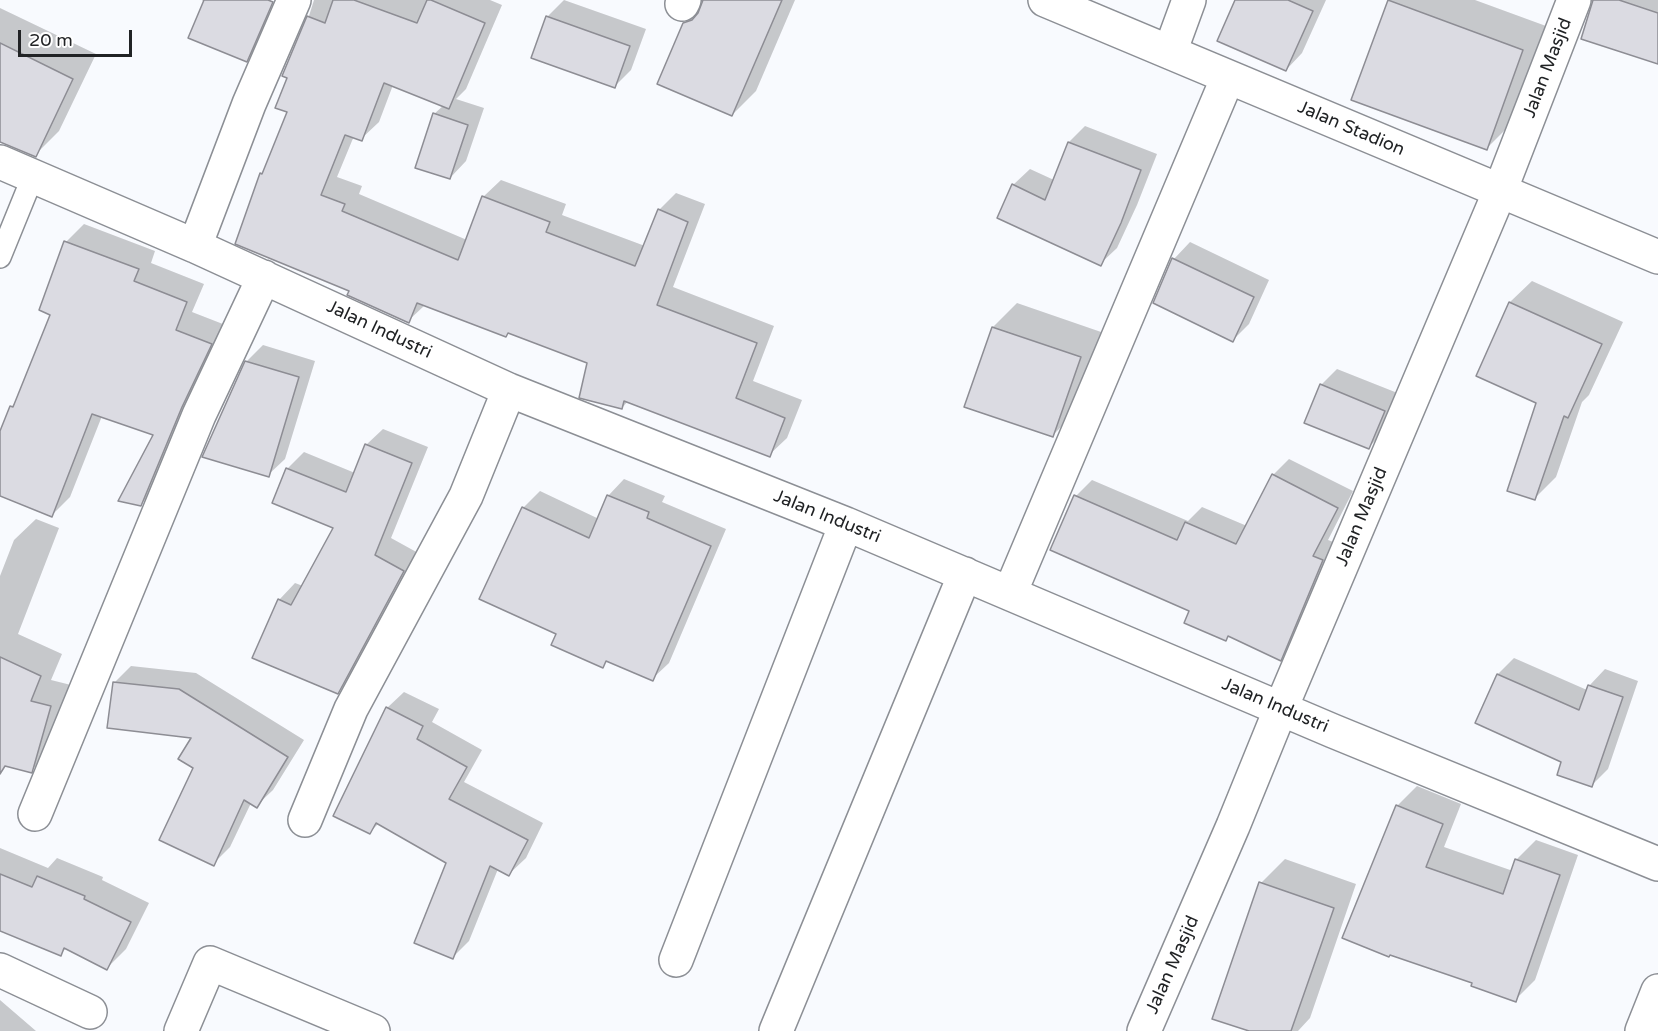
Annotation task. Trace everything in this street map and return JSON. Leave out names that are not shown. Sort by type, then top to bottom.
[{"type":"street","points":[[195,246],[249,104],[294,0]]},
{"type":"street","name":"Jalan Stadion","points":[[1045,0],[1658,257]]},
{"type":"street","points":[[1170,52],[1189,0]]},
{"type":"street","name":"Jalan Masjid","points":[[1144,1031],[1233,826],[1500,191],[1574,0]]},
{"type":"street","points":[[1010,593],[1228,77]]},
{"type":"street","name":"Jalan Industri","points":[[0,162],[195,246],[509,390],[846,524],[1658,864]]},
{"type":"street","points":[[36,814],[200,415],[264,277]]},
{"type":"street","points":[[305,820],[351,709],[466,496],[509,390]]},
{"type":"street","points":[[676,960],[846,524]]},
{"type":"street","points":[[776,1031],[965,574]]},
{"type":"street","points":[[181,1031],[210,963],[373,1031]]},
{"type":"street","points":[[0,970],[90,1012]]},
{"type":"street","points":[[1642,1031],[1658,991]]},
{"type":"lane","points":[[0,257],[33,176]]},
{"type":"building","points":[[204,0],[268,0],[273,2],[247,62],[188,38]]},
{"type":"building","points":[[333,0],[354,0],[417,23],[427,0],[431,0],[485,23],[449,109],[384,83],[362,141],[345,135],[321,195],[345,204],[342,211],[458,260],[482,196],[550,222],[546,232],[635,266],[658,209],[688,222],[657,305],[757,343],[736,398],[785,418],[770,457],[624,401],[622,409],[579,398],[587,363],[508,333],[506,337],[417,303],[409,323],[347,295],[349,291],[235,244],[260,173],[262,174],[287,112],[275,108],[287,78],[282,76],[307,16],[325,23]]},
{"type":"building","points":[[703,0],[782,0],[732,116],[657,84],[683,23],[692,20],[698,13]]},
{"type":"building","points":[[1235,0],[1288,0],[1313,11],[1286,71],[1217,41]]},
{"type":"building","points":[[1388,0],[1523,50],[1487,150],[1351,100]]},
{"type":"building","points":[[1593,0],[1619,0],[1658,13],[1658,64],[1581,39]]},
{"type":"building","points":[[546,16],[630,46],[615,88],[531,58]]},
{"type":"building","points":[[0,43],[73,79],[36,157],[0,142]]},
{"type":"building","points":[[433,113],[468,125],[450,179],[415,168]]},
{"type":"building","points":[[1068,142],[1141,170],[1121,223],[1101,266],[997,218],[1012,184],[1045,200]]},
{"type":"building","points":[[64,241],[139,269],[134,281],[187,302],[176,330],[212,344],[182,407],[141,506],[118,501],[153,435],[92,414],[52,517],[0,496],[0,431],[10,406],[13,407],[50,315],[39,310]]},
{"type":"building","points":[[1172,258],[1254,297],[1233,342],[1153,303]]},
{"type":"building","points":[[1509,302],[1602,344],[1568,418],[1564,416],[1535,500],[1507,491],[1536,403],[1476,376]]},
{"type":"building","points":[[992,327],[1081,357],[1053,437],[964,407]]},
{"type":"building","points":[[245,361],[299,377],[269,477],[202,457]]},
{"type":"building","points":[[1320,384],[1385,411],[1369,449],[1304,423]]},
{"type":"building","points":[[365,444],[412,463],[375,555],[404,571],[338,694],[252,658],[278,599],[291,605],[333,528],[272,503],[286,468],[346,492]]},
{"type":"building","points":[[1272,474],[1338,508],[1313,556],[1323,560],[1281,661],[1228,636],[1226,641],[1184,623],[1189,611],[1050,550],[1074,495],[1177,540],[1185,522],[1236,544]]},
{"type":"building","points":[[607,495],[649,512],[647,518],[711,546],[653,681],[606,661],[603,668],[551,645],[556,634],[479,599],[522,507],[589,538]]},
{"type":"building","points":[[0,657],[41,676],[31,701],[51,706],[32,773],[5,766],[0,774]]},
{"type":"building","points":[[1497,674],[1579,710],[1588,685],[1623,697],[1592,787],[1557,775],[1561,762],[1475,723]]},
{"type":"building","points":[[113,682],[179,689],[288,757],[257,808],[244,800],[214,866],[159,840],[193,768],[178,759],[191,738],[107,728]]},
{"type":"building","points":[[386,707],[423,726],[417,739],[467,767],[449,799],[528,840],[509,876],[490,866],[453,959],[414,943],[446,863],[376,823],[370,834],[333,816]]},
{"type":"building","points":[[1396,805],[1443,824],[1426,867],[1503,894],[1515,859],[1560,875],[1516,1002],[1471,986],[1472,983],[1390,955],[1389,957],[1342,938]]},
{"type":"building","points":[[0,874],[32,887],[37,876],[85,896],[84,899],[131,922],[107,970],[64,948],[61,956],[0,931]]},
{"type":"building","points":[[1259,882],[1334,908],[1291,1031],[1249,1031],[1212,1019]]}]
